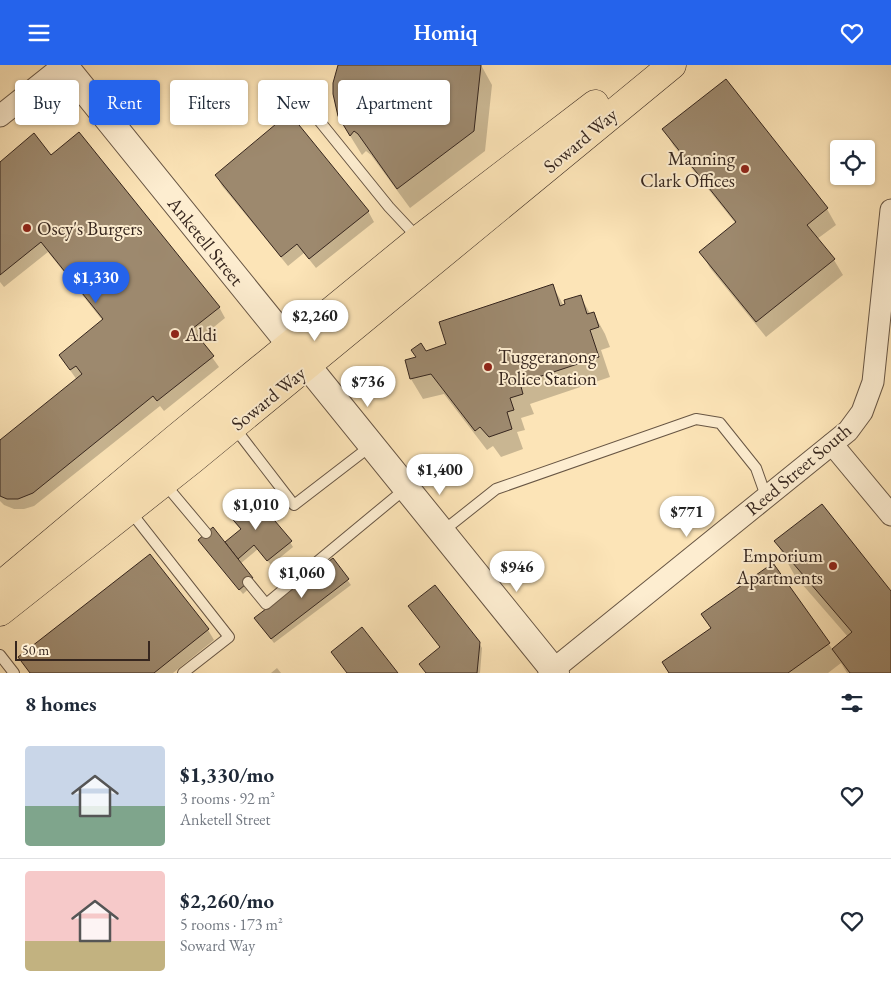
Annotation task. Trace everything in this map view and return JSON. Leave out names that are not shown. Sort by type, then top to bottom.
[{"type":"main road","name":"Soward Way","points":[[156,472],[234,426],[307,366],[428,249],[643,65]]},
{"type":"main road","name":"Soward Way","points":[[0,612],[122,500],[156,472],[290,345],[428,249],[594,127],[672,65]]},
{"type":"main road","name":"Soward Way","points":[[0,586],[122,500]]},
{"type":"street","points":[[0,116],[64,65]]},
{"type":"street","name":"Anketell Street","points":[[64,65],[442,532],[552,672]]},
{"type":"street","name":"Reed Street South","points":[[552,672],[848,431],[862,412],[873,382],[891,210]]},
{"type":"street","points":[[832,444],[891,515]]},
{"type":"lane","points":[[323,125],[390,207],[428,249]]},
{"type":"lane","points":[[442,532],[496,489],[696,419],[720,423],[756,468],[766,496]]},
{"type":"lane","points":[[234,426],[294,505],[372,445]]},
{"type":"lane","points":[[156,472],[206,533]]},
{"type":"lane","points":[[248,582],[266,604],[406,488]]},
{"type":"lane","points":[[122,500],[229,637],[183,673]]},
{"type":"lane","points":[[0,655],[14,673]]},
{"type":"building","points":[[338,65],[481,65],[474,131],[397,189],[358,134],[354,131],[350,136],[343,125],[450,125],[450,80],[338,80],[338,116],[333,94],[333,83]]},
{"type":"building","name":"Manning Clark Offices","points":[[726,79],[828,208],[807,225],[835,259],[756,322],[699,252],[736,222],[662,129]]},
{"type":"building","points":[[275,125],[299,125],[369,211],[309,259],[297,244],[281,257],[215,175]]},
{"type":"building","points":[[79,132],[220,307],[192,329],[214,356],[157,401],[153,396],[33,493],[18,499],[7,499],[0,496],[0,440],[82,374],[76,366],[70,370],[59,355],[103,319],[41,242],[0,275],[0,162],[34,133],[51,155]]},
{"type":"building","name":"Tuggeranong Police Station","points":[[553,284],[560,306],[565,304],[564,300],[581,295],[587,314],[594,312],[599,327],[590,330],[599,357],[520,383],[523,394],[510,398],[514,410],[507,412],[512,429],[489,437],[480,427],[475,431],[431,374],[410,379],[405,360],[416,357],[411,350],[421,343],[426,351],[446,344],[439,322]]},
{"type":"building","points":[[252,494],[292,541],[267,561],[254,545],[238,559],[225,542],[241,529],[228,514]]},
{"type":"building","name":"Emporium Apartments","points":[[822,504],[891,591],[891,673],[850,673],[832,649],[852,632],[774,541]]},
{"type":"building","points":[[213,527],[253,578],[239,590],[198,540]]},
{"type":"building","points":[[150,554],[209,629],[154,673],[30,673],[18,657]]},
{"type":"building","points":[[333,558],[349,579],[271,639],[254,618]]},
{"type":"building","points":[[773,563],[830,643],[788,673],[669,673],[662,662],[711,628],[701,614]]},
{"type":"building","points":[[435,585],[480,642],[477,673],[426,673],[419,664],[440,647],[408,606]]},
{"type":"building","points":[[362,627],[398,673],[347,673],[331,652]]},
{"type":"place","name":"Manning Clark Offices","points":[[745,169]]},
{"type":"place","name":"Oscy's Burgers","points":[[27,228]]},
{"type":"place","name":"Aldi","points":[[175,334]]},
{"type":"place","name":"Tuggeranong Police Station","points":[[488,367]]},
{"type":"place","name":"Emporium Apartments","points":[[833,566]]}]
